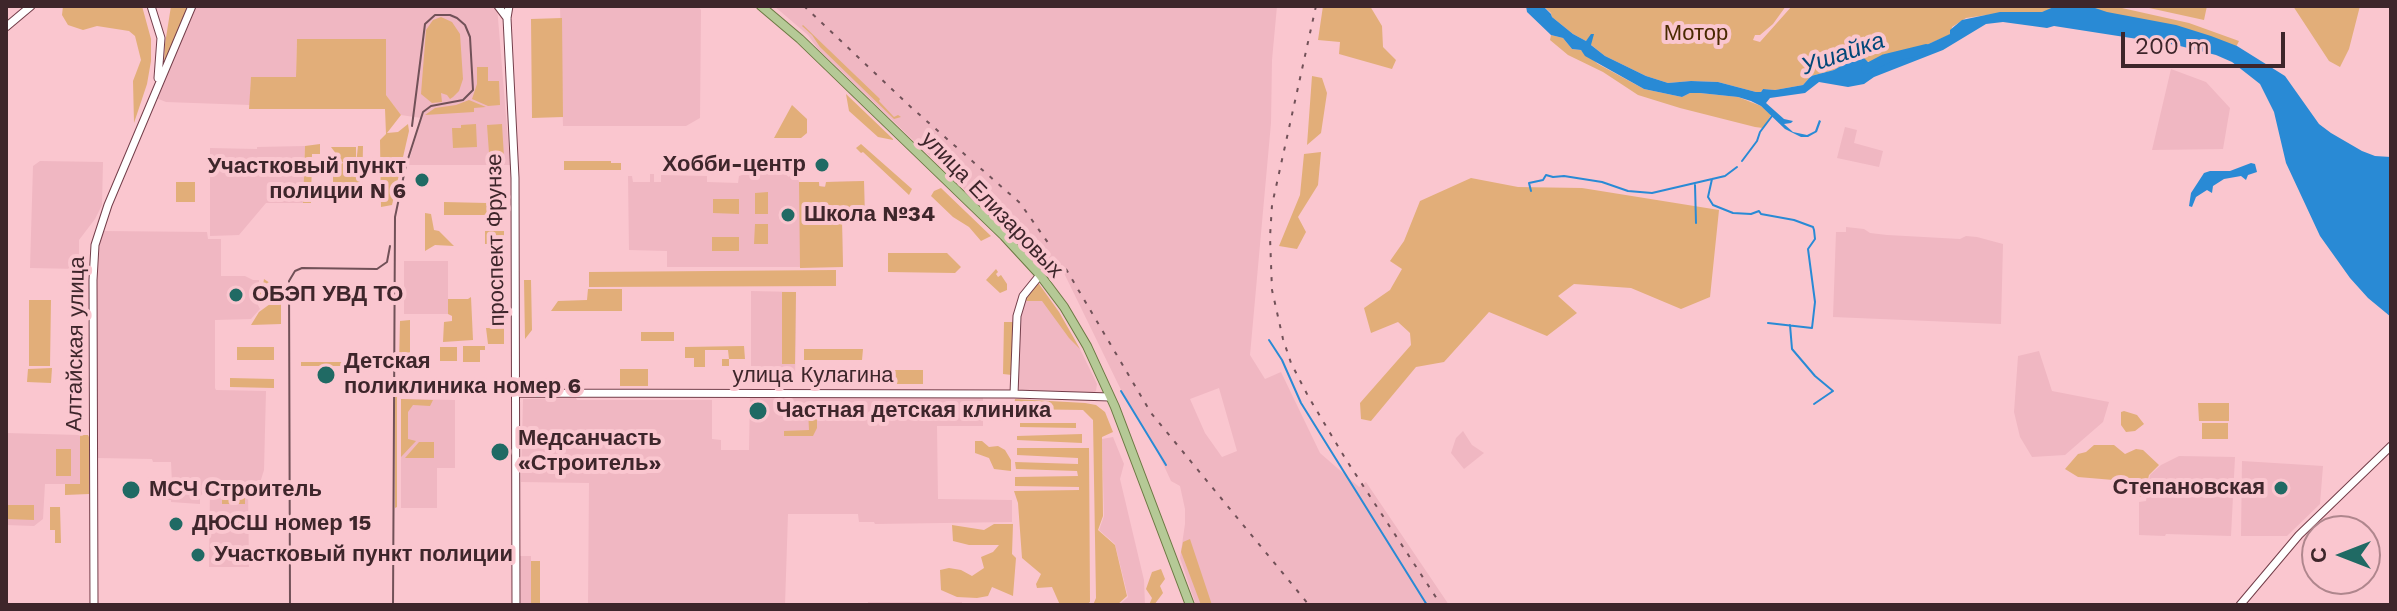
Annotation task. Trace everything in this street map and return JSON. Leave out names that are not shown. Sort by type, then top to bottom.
[{"type":"main road","points":[[6,27],[31,6]]},
{"type":"main road","points":[[151,6],[161,38],[155,92]]},
{"type":"main road","name":"Алтайская улица","points":[[94,605],[95,250],[103,218],[192,6]]},
{"type":"main road","points":[[498,6],[507,18]]},
{"type":"main road","name":"проспект Фрунзе","points":[[509,6],[514,168],[516,605]]},
{"type":"main road","name":"улица Елизаровых","points":[[761,6],[800,39],[1004,236],[1064,307],[1087,346],[1110,397],[1190,605]]},
{"type":"main road","points":[[1014,394],[1017,316],[1023,296],[1040,275]]},
{"type":"main road","name":"улица Кулагина","points":[[516,393],[1110,397]]},
{"type":"main road","points":[[2240,605],[2299,535],[2391,446]]},
{"type":"shaded area","points":[[196,6],[497,6],[510,165],[408,165],[421,118],[401,115],[386,95],[386,39],[297,39],[296,77],[251,77],[250,105],[166,102],[156,98]]},
{"type":"shaded area","points":[[560,6],[698,6],[701,10],[700,118],[686,126],[563,126]]},
{"type":"shaded area","points":[[774,6],[1277,6],[1271,123],[1250,355],[1265,379],[1281,372],[1320,453],[1359,487],[1366,482],[1449,605],[1196,605],[1180,558],[1185,509],[1180,486],[1171,481],[1152,440],[1122,392],[1063,271],[1055,260],[1043,269],[1008,231],[818,49],[808,35]],"holes":[[[1219,388],[1237,451],[1222,457],[1205,433],[1190,399]]]},
{"type":"shaded area","points":[[2171,69],[2206,82],[2230,108],[2223,149],[2152,150]]},
{"type":"shaded area","points":[[1845,127],[1857,130],[1854,143],[1883,151],[1879,167],[1837,158]]},
{"type":"shaded area","points":[[305,146],[303,203],[266,203],[239,235],[210,236],[210,148]]},
{"type":"shaded area","points":[[40,161],[103,162],[102,205],[79,240],[79,269],[30,268],[33,166]]},
{"type":"shaded area","name":"Школа №34","points":[[650,174],[654,174],[654,182],[661,182],[661,175],[707,176],[707,182],[738,183],[739,176],[745,174],[785,174],[789,177],[797,174],[799,182],[819,182],[820,187],[826,186],[826,182],[864,181],[865,221],[842,221],[843,267],[667,267],[667,251],[629,250],[628,176],[632,176],[633,182],[650,182]]},
{"type":"shaded area","points":[[1846,227],[1887,235],[1977,237],[2003,244],[2001,324],[1833,317],[1836,232],[1846,232]]},
{"type":"shaded area","points":[[102,231],[207,232],[208,239],[221,239],[221,276],[245,276],[259,280],[257,297],[260,301],[257,303],[260,309],[251,319],[215,320],[215,388],[266,391],[264,470],[259,486],[206,485],[200,504],[171,502],[167,500],[167,488],[172,483],[171,462],[97,458],[97,261]]},
{"type":"shaded area","points":[[404,261],[448,261],[448,314],[404,314]]},
{"type":"shaded area","points":[[1039,284],[1059,312],[1097,384],[1096,391],[1091,394],[1021,391],[1017,387],[1020,316],[1024,298]]},
{"type":"shaded area","points":[[751,291],[796,292],[795,385],[751,385]]},
{"type":"shaded area","points":[[2039,351],[2052,391],[2109,402],[2103,422],[2065,455],[2032,457],[2020,437],[2014,412],[2018,356]]},
{"type":"shaded area","points":[[750,395],[983,395],[983,426],[937,426],[938,499],[1012,500],[1012,522],[875,524],[859,522],[858,514],[788,514],[785,605],[588,605],[589,483],[521,482],[523,399],[712,400],[712,439],[721,440],[721,450],[749,450]]},
{"type":"shaded area","points":[[401,399],[455,400],[455,468],[437,468],[437,508],[401,508]]},
{"type":"shaded area","points":[[1463,431],[1472,445],[1484,453],[1464,469],[1451,453],[1456,438]]},
{"type":"shaded area","points":[[6,433],[80,435],[80,484],[45,484],[43,519],[34,526],[6,525]]},
{"type":"shaded area","points":[[1113,437],[1124,464],[1120,479],[1144,580],[1145,605],[1119,605],[1128,597],[1115,544],[1099,530],[1104,516],[1102,439]]},
{"type":"shaded area","points":[[2179,456],[2235,457],[2231,536],[2139,535],[2139,502],[2146,501],[2150,475]]},
{"type":"shaded area","points":[[2242,461],[2323,466],[2320,504],[2309,515],[2301,515],[2301,522],[2287,536],[2241,536]]},
{"type":"shaded area","points":[[210,487],[248,488],[249,567],[209,567]]},
{"type":"shaded area","points":[[520,556],[531,556],[531,605],[521,605]]},
{"type":"shaded area","points":[[868,602],[962,602],[962,605],[868,605]]},
{"type":"green space","points":[[63,6],[142,6],[151,39],[151,61],[134,123],[133,81],[141,60],[135,36],[129,31],[97,26],[83,30],[68,25],[62,15]]},
{"type":"green space","points":[[171,6],[188,6],[164,63],[165,44]]},
{"type":"green space","points":[[1323,6],[1370,6],[1382,26],[1383,47],[1396,60],[1392,69],[1339,54],[1340,42],[1318,40]]},
{"type":"green space","name":"Мотор","points":[[1543,6],[1786,6],[1773,24],[1760,35],[1755,35],[1753,40],[1760,42],[1792,6],[2060,6],[2042,12],[1966,18],[1952,27],[1951,34],[1914,54],[1882,64],[1853,59],[1834,70],[1811,76],[1803,85],[1756,92],[1718,82],[1668,83],[1646,76],[1605,56],[1590,44],[1593,34],[1586,41],[1573,34]]},
{"type":"green space","points":[[2078,6],[2113,6],[2189,23],[2239,41],[2236,47]]},
{"type":"green space","points":[[2140,6],[2207,6],[2204,20]]},
{"type":"green space","points":[[2293,6],[2360,6],[2349,49],[2340,67],[2329,61]]},
{"type":"green space","points":[[441,17],[452,22],[460,34],[463,79],[453,97],[450,99],[441,93],[442,102],[432,103],[421,94],[426,30],[433,20]]},
{"type":"green space","points":[[562,18],[563,117],[532,118],[531,19]]},
{"type":"green space","points":[[803,25],[880,99],[894,117],[901,117],[894,119],[820,47]]},
{"type":"green space","points":[[1551,35],[1563,38],[1572,49],[1581,50],[1598,64],[1644,89],[1682,97],[1700,93],[1738,97],[1761,106],[1771,115],[1763,128],[1755,127],[1638,95],[1603,72],[1568,55],[1550,40]]},
{"type":"green space","points":[[297,39],[386,39],[386,95],[401,115],[387,133],[398,132],[408,124],[409,131],[392,205],[381,207],[380,140],[386,134],[385,109],[249,109],[251,77],[296,77]]},
{"type":"green space","points":[[477,67],[488,67],[488,81],[499,81],[500,105],[488,106],[472,99],[477,84]]},
{"type":"green space","points":[[1312,76],[1322,78],[1327,93],[1321,133],[1307,145]]},
{"type":"green space","points":[[846,94],[893,140],[878,137],[849,111]]},
{"type":"green space","points":[[469,100],[486,107],[474,108],[474,112],[425,115],[435,108]]},
{"type":"green space","points":[[792,105],[807,119],[807,133],[801,138],[774,138]]},
{"type":"green space","points":[[476,124],[477,147],[453,148],[452,128]]},
{"type":"green space","points":[[502,124],[504,157],[493,157],[489,153],[487,125]]},
{"type":"green space","points":[[320,144],[320,154],[312,154],[311,203],[303,203],[305,146]]},
{"type":"green space","points":[[861,144],[912,189],[909,195],[856,148]]},
{"type":"green space","points":[[358,146],[363,146],[362,194],[354,194],[353,186],[333,187],[333,168],[343,163],[331,147],[356,147],[356,162],[344,164],[356,165]]},
{"type":"green space","points":[[1321,152],[1318,185],[1298,217],[1306,232],[1297,249],[1279,246],[1300,195],[1304,154]]},
{"type":"green space","points":[[746,160],[807,160],[807,167],[747,168]]},
{"type":"green space","points":[[564,161],[611,161],[621,163],[621,170],[564,170]]},
{"type":"green space","points":[[1471,178],[1518,187],[1582,188],[1719,210],[1710,297],[1681,309],[1631,288],[1574,284],[1558,296],[1577,313],[1547,336],[1489,312],[1444,362],[1416,367],[1371,421],[1361,419],[1360,403],[1411,345],[1410,333],[1398,322],[1371,333],[1364,308],[1390,290],[1402,269],[1390,261],[1404,241],[1420,201]]},
{"type":"green space","points":[[864,181],[865,221],[842,221],[843,267],[800,268],[799,182],[819,182],[819,186],[825,187],[826,182]]},
{"type":"green space","points":[[176,182],[195,182],[195,202],[176,202]]},
{"type":"green space","points":[[941,188],[991,236],[981,241],[931,196]]},
{"type":"green space","points":[[768,192],[768,214],[755,214],[755,193]]},
{"type":"green space","points":[[713,199],[739,199],[739,214],[713,213]]},
{"type":"green space","points":[[444,202],[487,203],[500,215],[444,215]]},
{"type":"green space","points":[[425,213],[431,214],[434,230],[454,246],[435,245],[425,251]]},
{"type":"green space","points":[[755,224],[768,224],[768,244],[754,244]]},
{"type":"green space","points":[[485,231],[504,231],[504,244],[485,244]]},
{"type":"green space","points":[[712,237],[739,237],[739,251],[712,251]]},
{"type":"green space","points":[[888,253],[947,253],[961,267],[955,273],[888,272]]},
{"type":"green space","points":[[996,269],[998,277],[1001,275],[1007,284],[1007,290],[1000,293],[986,280]]},
{"type":"green space","points":[[836,270],[836,286],[589,287],[589,272]]},
{"type":"green space","points":[[264,279],[280,293],[265,302],[259,293]]},
{"type":"green space","points":[[524,280],[531,280],[532,330],[525,339]]},
{"type":"green space","points":[[1035,284],[1039,284],[1059,312],[1080,349],[1042,301],[1027,301],[1024,298]]},
{"type":"green space","points":[[588,289],[622,289],[622,311],[551,311],[558,301],[587,300]]},
{"type":"green space","points":[[782,292],[796,292],[795,364],[782,364]]},
{"type":"green space","points":[[281,296],[281,324],[251,325],[259,312]]},
{"type":"green space","points":[[471,297],[473,340],[443,342],[444,322],[452,321],[452,316],[448,314],[448,299]]},
{"type":"green space","points":[[29,300],[51,300],[50,366],[29,366]]},
{"type":"green space","points":[[410,320],[410,365],[399,365],[400,321]]},
{"type":"green space","points":[[1004,322],[1014,322],[1012,375],[1003,374]]},
{"type":"green space","points":[[486,328],[504,328],[504,344],[488,344]]},
{"type":"green space","points":[[641,332],[674,332],[674,341],[641,341]]},
{"type":"green space","points":[[463,346],[485,346],[485,350],[480,350],[480,362],[463,362]]},
{"type":"green space","points":[[744,346],[745,359],[729,359],[728,350],[705,350],[705,367],[694,367],[694,358],[685,358],[685,347]]},
{"type":"green space","points":[[237,347],[274,347],[274,360],[237,360]]},
{"type":"green space","points":[[440,347],[457,347],[457,361],[440,361]]},
{"type":"green space","points":[[804,349],[863,349],[862,360],[804,360]]},
{"type":"green space","points":[[722,359],[729,359],[729,366],[722,366]]},
{"type":"green space","points":[[301,362],[374,362],[374,366],[301,366]]},
{"type":"green space","points":[[52,368],[51,383],[27,382],[28,369]]},
{"type":"green space","points":[[620,369],[648,369],[648,386],[620,386]]},
{"type":"green space","points":[[868,370],[923,370],[923,384],[868,384]]},
{"type":"green space","points":[[230,378],[274,379],[274,388],[230,387]]},
{"type":"green space","points":[[395,393],[397,507],[395,508]]},
{"type":"green space","points":[[401,399],[433,400],[430,406],[413,405],[408,412],[408,439],[416,441],[401,457]]},
{"type":"green space","points":[[1015,399],[1085,403],[1096,405],[1105,412],[1113,432],[1102,437],[1103,516],[1098,530],[1115,545],[1127,596],[1117,605],[1093,605],[1096,598],[1093,420],[1083,410],[1017,409],[1014,407]]},
{"type":"green space","points":[[2198,403],[2229,403],[2229,421],[2199,421]]},
{"type":"green space","points":[[808,410],[817,410],[817,428],[813,436],[784,436],[784,431],[809,430]]},
{"type":"green space","points":[[2121,412],[2137,415],[2144,424],[2135,431],[2126,432],[2121,425]]},
{"type":"green space","points":[[1020,423],[1076,423],[1076,428],[1020,427]]},
{"type":"green space","points":[[2202,423],[2228,423],[2228,439],[2202,439]]},
{"type":"green space","points":[[1082,434],[1082,443],[1017,440],[1017,436]]},
{"type":"green space","points":[[80,435],[89,437],[89,494],[65,495],[65,484],[80,484]]},
{"type":"green space","points":[[975,441],[1005,450],[1011,460],[1011,471],[994,469],[989,458],[975,453]]},
{"type":"green space","points":[[419,442],[434,442],[434,458],[405,458]]},
{"type":"green space","points":[[2094,445],[2114,445],[2125,454],[2136,449],[2143,450],[2159,465],[2149,475],[2144,496],[2140,497],[2137,482],[2078,477],[2065,469],[2078,454]]},
{"type":"green space","points":[[1017,448],[1089,448],[1090,602],[1086,605],[1060,605],[1052,587],[1037,588],[1041,574],[1022,558],[1018,503],[1014,491],[1079,490],[1079,487],[1015,486],[1015,477],[1078,476],[1077,471],[1016,469],[1015,462],[1078,464],[1078,458],[1017,455]]},
{"type":"green space","points":[[56,449],[71,449],[71,476],[56,476]]},
{"type":"green space","points":[[222,490],[245,490],[245,504],[222,504]]},
{"type":"green space","points":[[6,505],[34,505],[34,520],[6,519]]},
{"type":"green space","points":[[50,507],[60,507],[61,543],[55,543],[55,530],[50,530]]},
{"type":"green space","points":[[994,524],[1013,524],[1012,554],[1016,558],[1013,596],[992,587],[988,596],[977,598],[957,597],[941,590],[940,570],[961,570],[972,576],[984,568],[981,557],[993,552],[999,545],[969,545],[953,541],[952,525],[984,530]]},
{"type":"green space","points":[[1190,539],[1212,605],[1201,605],[1181,552],[1183,542]]},
{"type":"green space","points":[[531,561],[540,561],[540,605],[531,605]]},
{"type":"green space","points":[[1161,569],[1165,579],[1160,586],[1163,593],[1154,605],[1149,605],[1152,598],[1146,589],[1152,572]]},
{"type":"water","points":[[1526,6],[1543,6],[1552,17],[1586,41],[1594,34],[1591,45],[1605,56],[1646,76],[1668,83],[1718,82],[1756,92],[1803,85],[1811,76],[1834,70],[1853,59],[1864,58],[1868,62],[1882,64],[1914,54],[1950,34],[1950,30],[1962,20],[2000,12],[2042,12],[2056,6],[2089,6],[2211,36],[2237,46],[2285,76],[2319,124],[2331,133],[2362,151],[2391,157],[2391,317],[2350,278],[2320,236],[2286,163],[2274,112],[2260,84],[2232,62],[2216,55],[2176,45],[2054,26],[2047,28],[2003,22],[1986,24],[1943,50],[1874,77],[1864,84],[1848,87],[1819,82],[1805,93],[1770,98],[1766,103],[1784,119],[1793,121],[1784,124],[1793,132],[1807,135],[1815,131],[1821,121],[1817,132],[1801,137],[1785,129],[1761,106],[1738,97],[1690,93],[1682,97],[1644,89],[1585,56],[1581,50],[1572,49],[1563,38],[1551,35],[1527,12]]},
{"type":"water","points":[[2255,164],[2257,172],[2248,175],[2246,180],[2241,176],[2224,179],[2213,186],[2212,193],[2207,190],[2196,197],[2192,207],[2189,206],[2191,193],[2204,173],[2230,171]]},
{"type":"waterway","name":"Ушайка","points":[[1866,69],[1885,59],[1926,49]]},
{"type":"waterway","points":[[1742,161],[1772,116]]},
{"type":"waterway","points":[[1531,191],[1529,183],[1543,180],[1546,175],[1602,182],[1628,191],[1652,193],[1725,176],[1737,167]]},
{"type":"waterway","points":[[1712,179],[1708,197],[1713,205],[1733,213],[1759,211],[1813,227],[1815,239],[1808,249],[1815,302],[1812,328],[1768,323]]},
{"type":"waterway","points":[[1695,185],[1696,223]]},
{"type":"waterway","points":[[1790,325],[1792,349],[1815,376],[1833,391],[1814,404]]},
{"type":"waterway","points":[[1269,340],[1282,360],[1301,403],[1427,605]]},
{"type":"waterway","points":[[1121,391],[1166,465]]},
{"type":"tram line","points":[[393,605],[395,217],[406,165],[423,112],[431,106],[463,100],[473,90],[470,37],[465,25],[450,15],[435,15],[425,24],[412,126]]},
{"type":"tram line","points":[[290,605],[289,281],[295,271],[302,268],[377,269],[387,262],[390,246]]},
{"type":"railway","points":[[804,6],[913,109],[1020,203],[1051,247]]},
{"type":"railway","points":[[1316,6],[1272,205],[1272,290],[1291,363],[1308,396],[1441,605]]},
{"type":"railway","points":[[1066,269],[1151,413],[1309,605]]},
{"type":"place","name":"Хобби-центр","points":[[822,165]]},
{"type":"place","name":"Участковый пункт полиции N 6","points":[[422,180]]},
{"type":"place","name":"Школа №34","points":[[788,215]]},
{"type":"place","name":"ОБЭП УВД ТО","points":[[236,295]]},
{"type":"place","name":"Детская поликлиника номер 6","points":[[326,375]]},
{"type":"place","name":"Частная детская клиника","points":[[758,411]]},
{"type":"place","name":"Медсанчасть «Строитель»","points":[[500,452]]},
{"type":"place","name":"Степановская","points":[[2281,488]]},
{"type":"place","name":"МСЧ Строитель","points":[[131,490]]},
{"type":"place","name":"ДЮСШ номер 15","points":[[176,524]]},
{"type":"place","name":"Участковый пункт полиции","points":[[198,555]]}]
